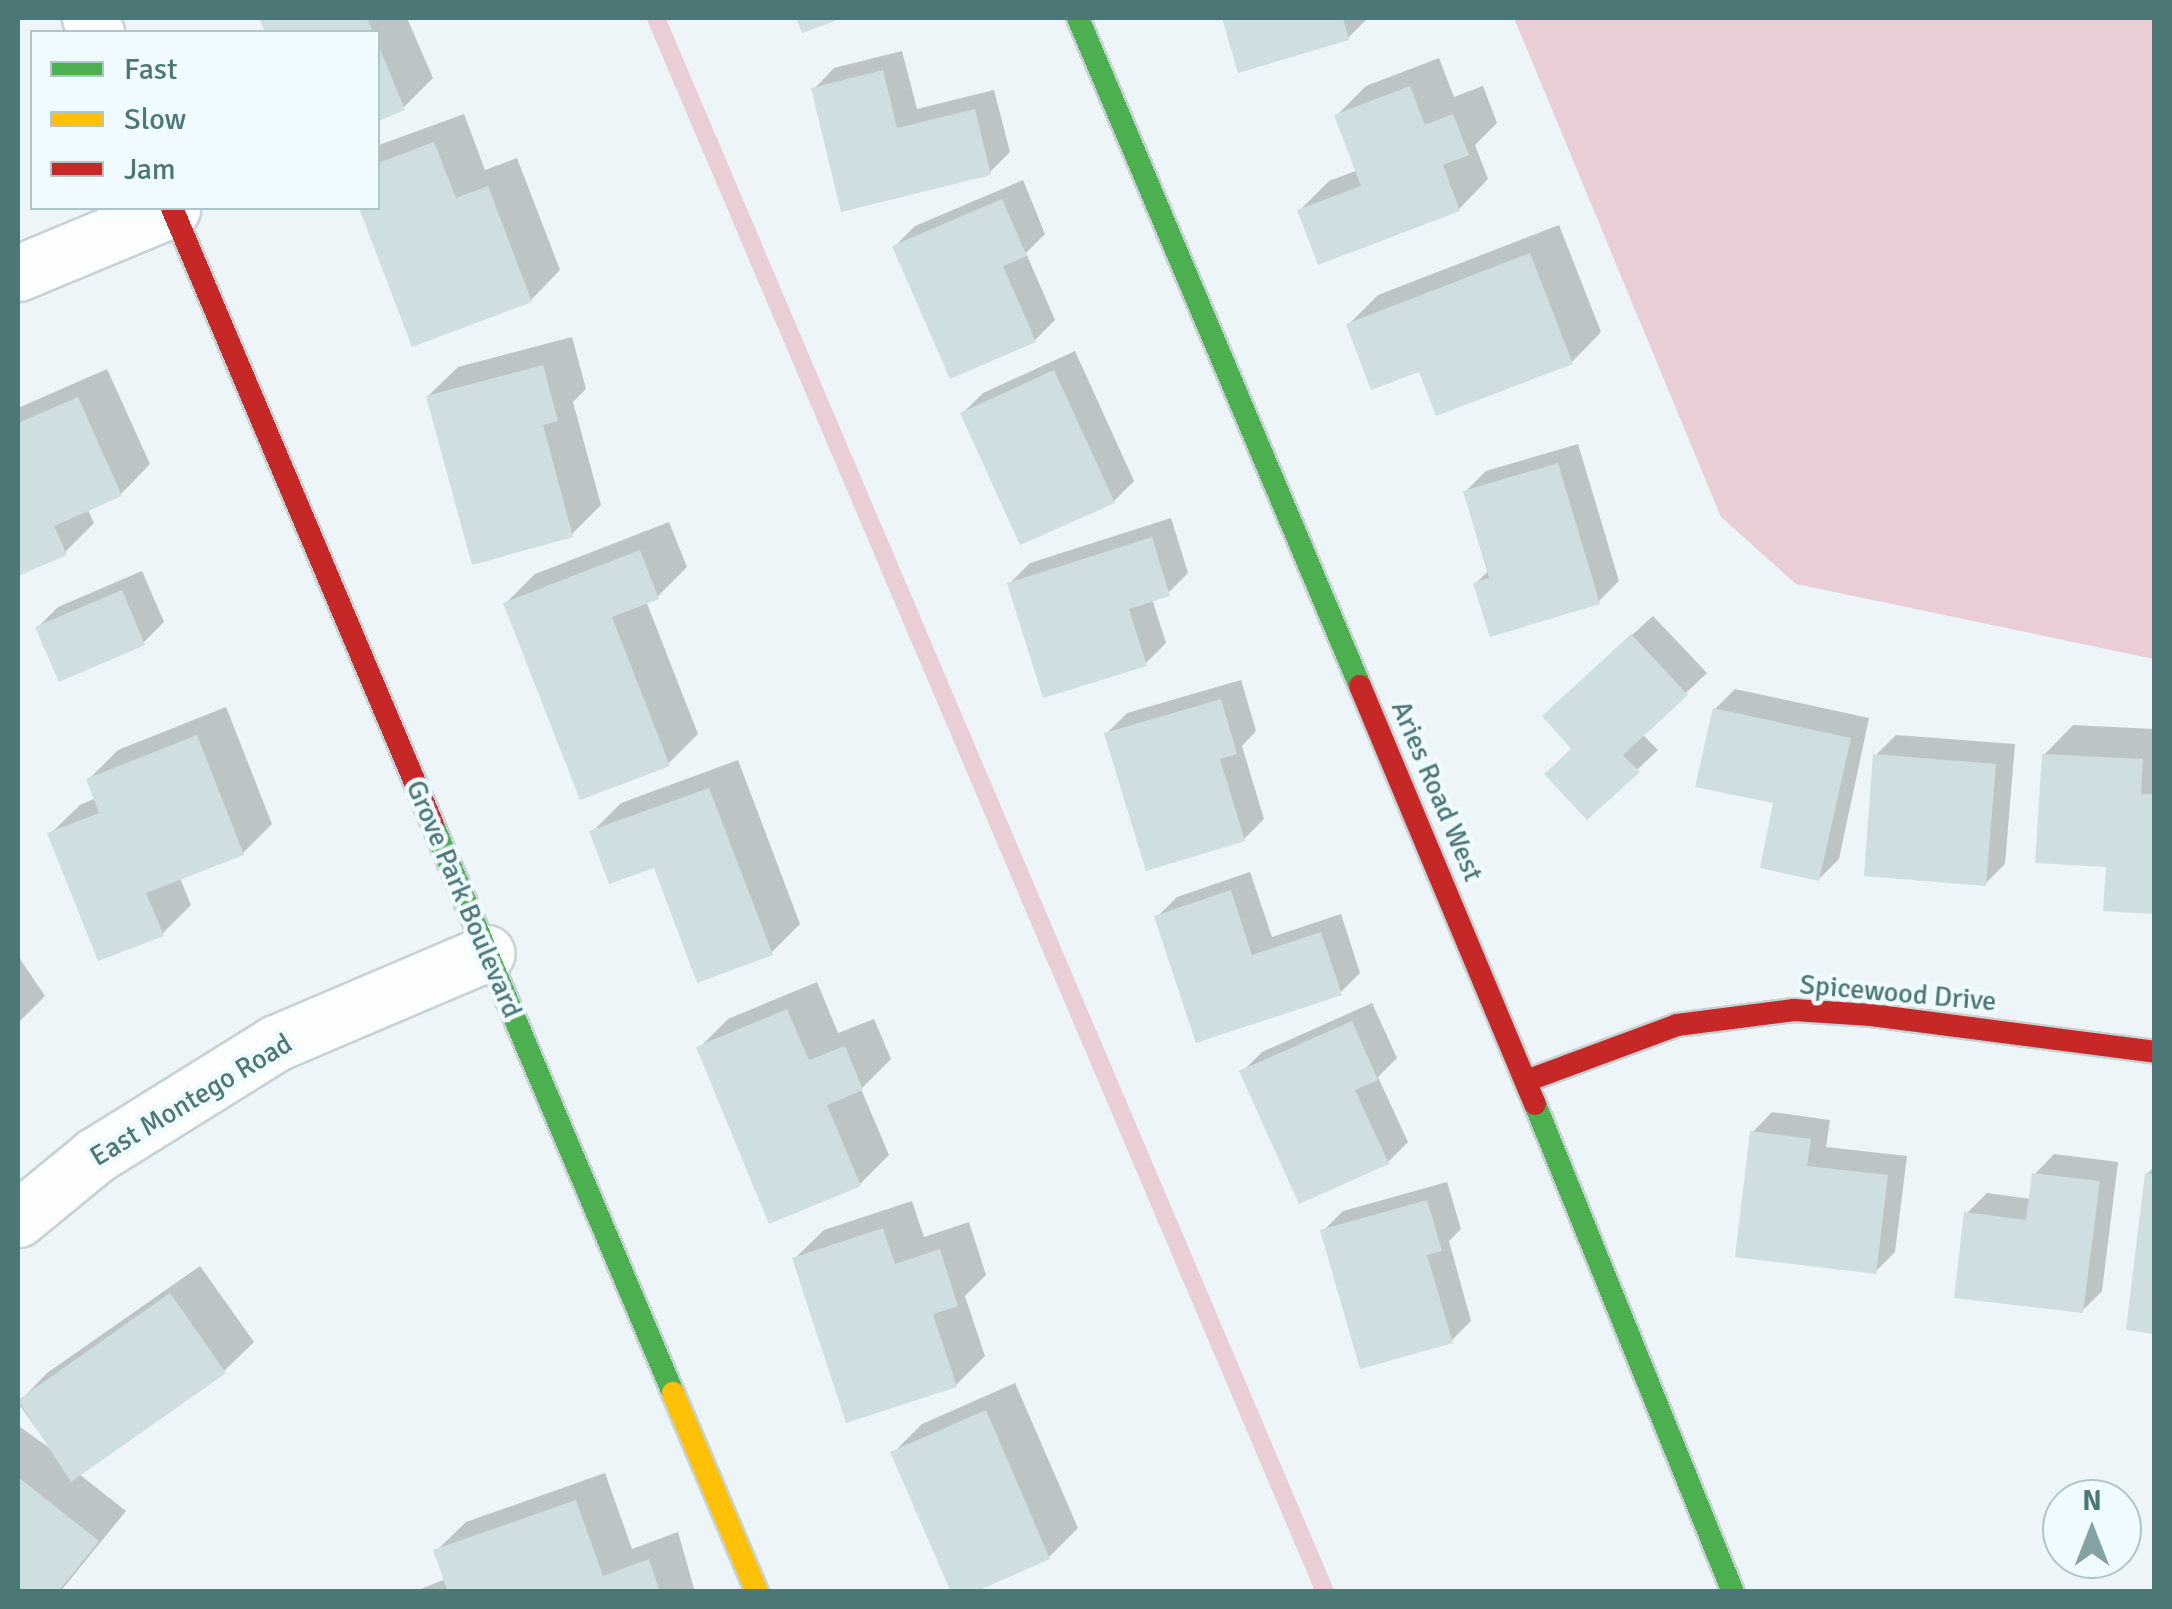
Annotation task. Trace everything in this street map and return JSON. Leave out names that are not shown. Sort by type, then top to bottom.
[{"type":"street","name":"Aries Road West","points":[[1078,18],[1526,1082],[1733,1592]]},
{"type":"street","points":[[18,273],[167,210]]},
{"type":"street","name":"Grove Park Boulevard","points":[[173,210],[756,1592]]},
{"type":"street","name":"East Montego Road","points":[[18,1219],[96,1155],[276,1044],[487,954]]},
{"type":"street","name":"Spicewood Drive","points":[[1526,1082],[1677,1026],[1794,1010],[2154,1052]]},
{"type":"shaded area","points":[[1514,18],[2154,18],[2154,659],[1796,584],[1721,517]]},
{"type":"building","points":[[259,18],[367,18],[372,30],[264,30]]},
{"type":"building","points":[[796,18],[843,18],[802,33]]},
{"type":"building","points":[[1222,18],[1343,18],[1349,40],[1238,73]]},
{"type":"building","points":[[380,49],[405,110],[380,120]]},
{"type":"building","points":[[883,70],[897,128],[975,109],[991,175],[841,212],[811,88]]},
{"type":"building","points":[[1410,86],[1425,125],[1453,114],[1469,155],[1443,165],[1460,211],[1318,265],[1297,210],[1361,186],[1334,115]]},
{"type":"building","points":[[434,142],[456,198],[488,186],[532,302],[412,347],[360,210],[380,210],[380,162]]},
{"type":"building","points":[[1002,199],[1027,256],[1003,266],[1036,342],[950,379],[892,246]]},
{"type":"building","points":[[1530,253],[1573,364],[1436,416],[1419,372],[1371,390],[1346,324]]},
{"type":"building","points":[[543,365],[558,421],[543,425],[573,537],[472,565],[426,396]]},
{"type":"building","points":[[1054,370],[1115,503],[1020,545],[960,413]]},
{"type":"building","points":[[78,397],[122,496],[54,526],[67,555],[18,576],[18,423]]},
{"type":"building","points":[[1558,463],[1600,604],[1490,637],[1473,583],[1489,578],[1463,491]]},
{"type":"building","points":[[1152,537],[1170,596],[1129,609],[1147,666],[1043,698],[1007,583]]},
{"type":"building","points":[[640,550],[659,599],[612,617],[670,766],[580,800],[503,603]]},
{"type":"building","points":[[122,590],[145,645],[59,682],[35,627]]},
{"type":"building","points":[[1631,634],[1688,695],[1623,755],[1640,772],[1587,820],[1544,774],[1571,749],[1542,716]]},
{"type":"building","points":[[1221,699],[1237,754],[1220,759],[1245,841],[1146,871],[1104,733]]},
{"type":"building","points":[[1713,708],[1851,738],[1819,881],[1760,868],[1773,803],[1695,787]]},
{"type":"building","points":[[197,735],[244,855],[146,893],[164,936],[98,961],[47,833],[99,813],[86,779]]},
{"type":"building","points":[[1873,754],[1996,764],[1986,886],[1864,876]]},
{"type":"building","points":[[2042,754],[2143,759],[2141,794],[2154,794],[2154,914],[2103,911],[2106,867],[2035,863]]},
{"type":"building","points":[[709,788],[773,955],[697,983],[654,868],[609,884],[589,831]]},
{"type":"building","points":[[1231,890],[1252,955],[1321,932],[1342,995],[1196,1043],[1154,916]]},
{"type":"building","points":[[787,1009],[809,1060],[845,1046],[863,1090],[827,1105],[861,1186],[769,1224],[696,1047]]},
{"type":"building","points":[[1352,1021],[1378,1080],[1355,1090],[1389,1164],[1299,1204],[1239,1071]]},
{"type":"building","points":[[1750,1131],[1811,1139],[1807,1166],[1888,1175],[1876,1274],[1735,1257]]},
{"type":"building","points":[[2032,1173],[2100,1181],[2083,1313],[1954,1298],[1964,1212],[2026,1220]]},
{"type":"building","points":[[2145,1173],[2154,1174],[2154,1334],[2126,1330]]},
{"type":"building","points":[[1427,1200],[1442,1251],[1427,1255],[1453,1343],[1360,1369],[1320,1230]]},
{"type":"building","points":[[883,1228],[895,1264],[940,1249],[958,1306],[933,1314],[957,1387],[846,1423],[792,1258]]},
{"type":"building","points":[[170,1293],[226,1373],[71,1482],[18,1400]]},
{"type":"building","points":[[986,1410],[1050,1559],[975,1592],[951,1592],[890,1452]]},
{"type":"building","points":[[18,1477],[99,1541],[58,1592],[18,1592]]},
{"type":"building","points":[[576,1500],[603,1576],[649,1559],[660,1592],[448,1592],[433,1550]]},
{"type":"waterway","points":[[656,18],[1325,1592]]},
{"type":"traffic: fast","points":[[1078,18],[1360,686]]},
{"type":"traffic: fast","points":[[433,825],[673,1393]]},
{"type":"traffic: fast","points":[[1535,1104],[1733,1592]]},
{"type":"traffic: slow","points":[[673,1393],[757,1592]]},
{"type":"traffic: jam","points":[[173,210],[433,825]]},
{"type":"traffic: jam","points":[[1360,686],[1535,1104]]},
{"type":"traffic: jam","points":[[1526,1081],[1677,1025],[1794,1010],[1871,1015],[2154,1052]]}]
